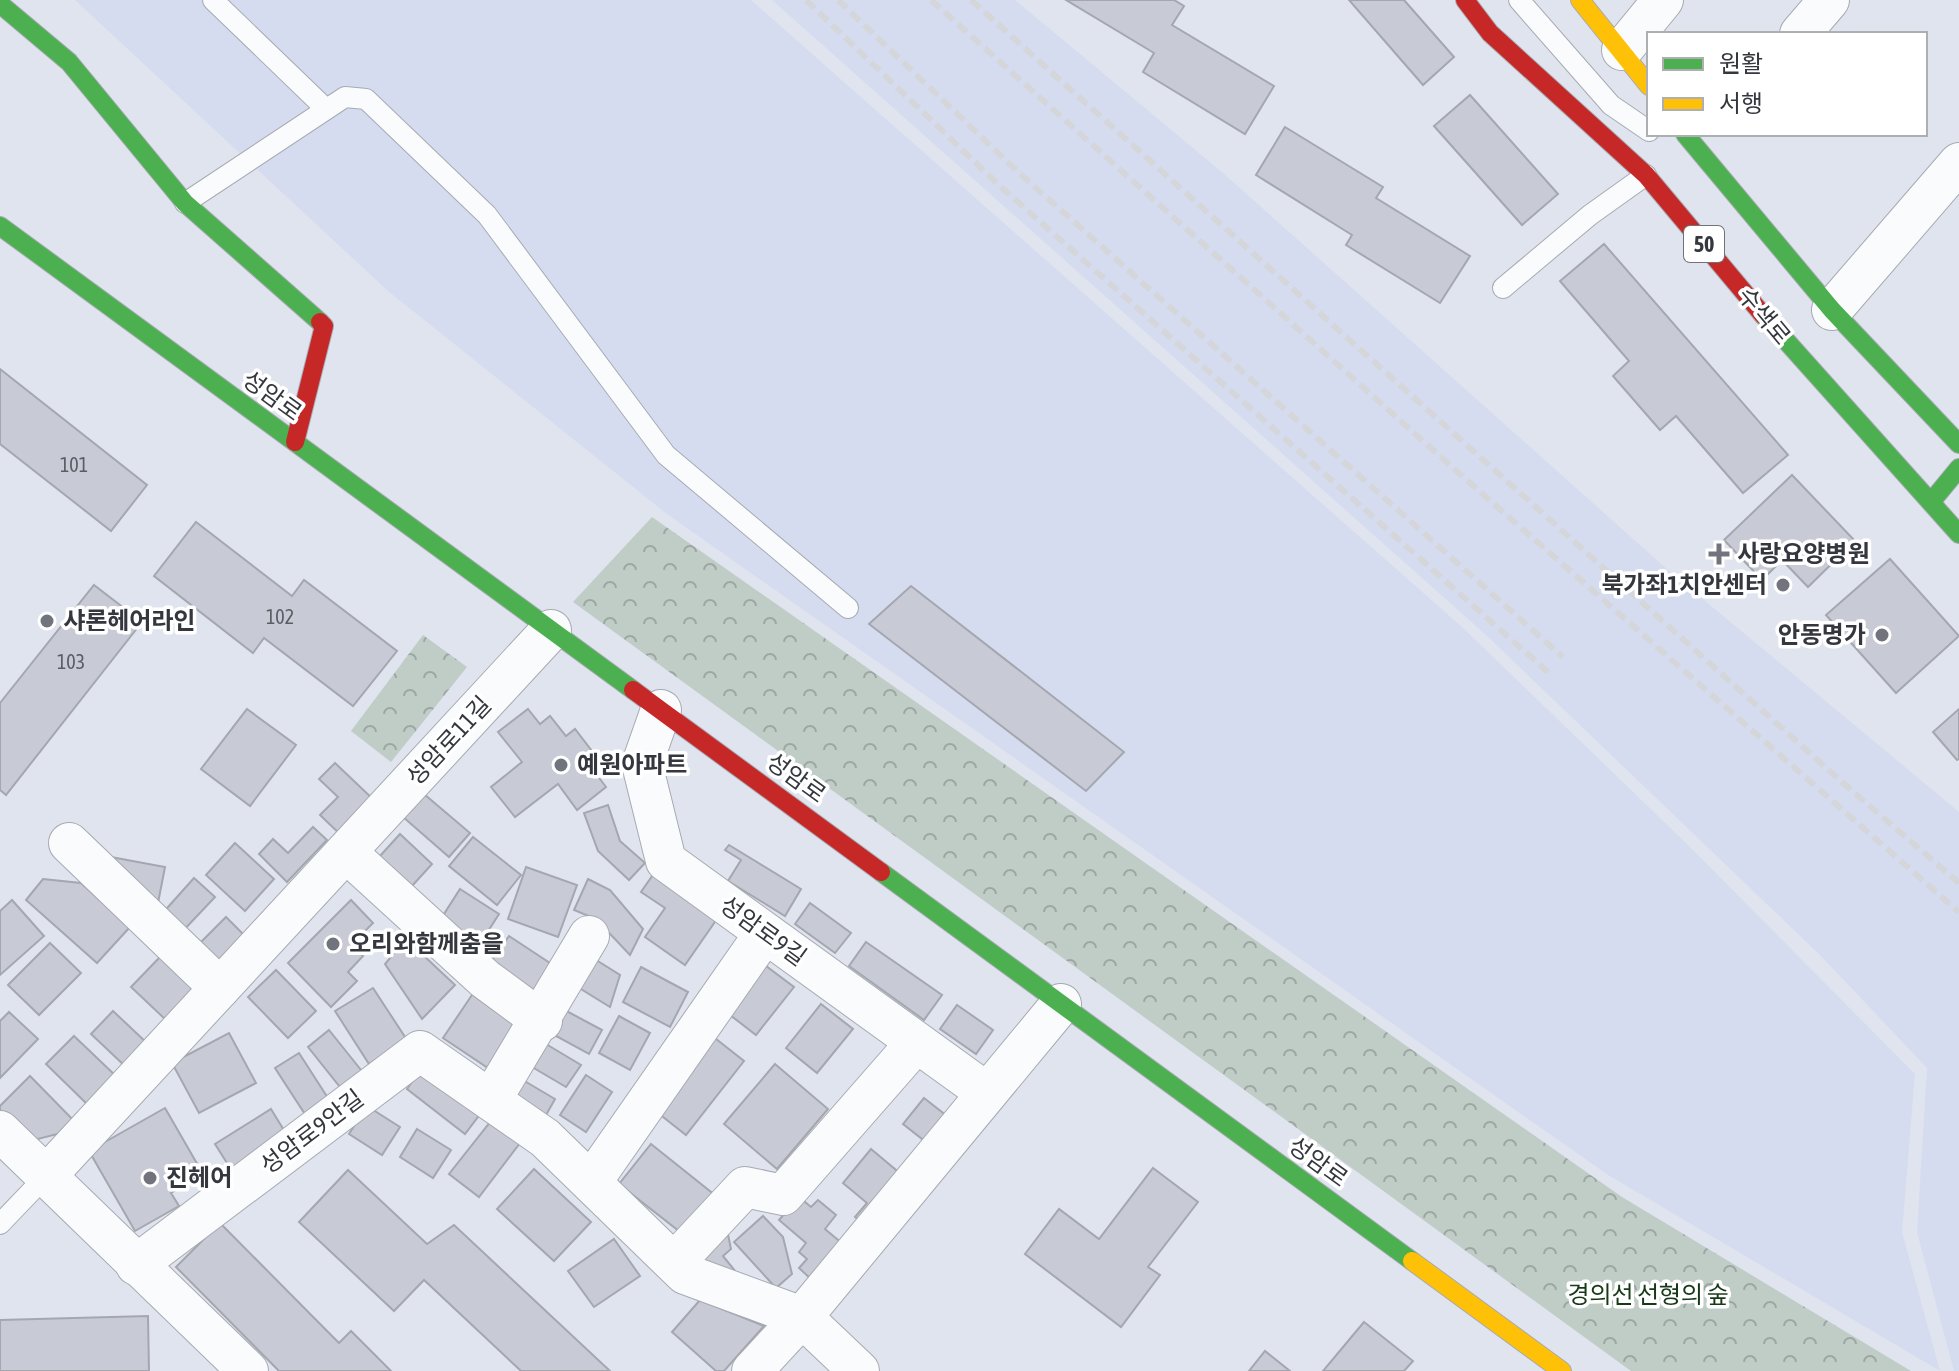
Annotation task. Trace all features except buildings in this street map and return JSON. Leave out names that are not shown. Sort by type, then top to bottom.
[{"type":"main road","name":"수색로","points":[[1465,0],[1490,33],[1646,175],[1794,352],[1959,534]]},
{"type":"main road","points":[[1580,0],[1647,83]]},
{"type":"main road","points":[[0,4],[69,62],[185,203],[324,326],[295,442]]},
{"type":"main road","name":"50","points":[[1695,138],[1731,189],[1832,310],[1959,444]]},
{"type":"main road","name":"성암로","points":[[0,226],[1562,1371]]},
{"type":"main road","points":[[1931,502],[1959,468]]},
{"type":"street","points":[[1622,50],[1663,0]]},
{"type":"street","points":[[1802,32],[1829,0]]},
{"type":"street","points":[[1832,310],[1959,163]]},
{"type":"street","name":"성암로11길","points":[[46,1176],[551,630]]},
{"type":"street","name":"성암로9길","points":[[661,710],[642,764],[666,861],[987,1093]]},
{"type":"street","points":[[69,843],[220,988]]},
{"type":"street","points":[[346,852],[485,979],[542,1021]]},
{"type":"street","points":[[592,1181],[765,933]]},
{"type":"street","points":[[491,1100],[542,1021],[589,936]]},
{"type":"street","points":[[752,1371],[802,1317],[1061,1004]]},
{"type":"street","points":[[675,1262],[745,1187],[783,1195],[916,1043]]},
{"type":"street","name":"성암로9안길","points":[[136,1265],[420,1051],[545,1138],[685,1274],[802,1317]]},
{"type":"street","points":[[0,1131],[248,1371]]},
{"type":"street","points":[[802,1317],[859,1371]]},
{"type":"lane","points":[[213,0],[326,109]]},
{"type":"lane","points":[[1519,0],[1611,105],[1647,130]]},
{"type":"lane","points":[[185,203],[345,97],[366,99],[487,215],[666,455],[848,608]]},
{"type":"lane","points":[[1655,136],[1731,189]]},
{"type":"lane","points":[[1503,288],[1590,215],[1646,175]]},
{"type":"lane","points":[[0,1224],[46,1176]]},
{"type":"shaded area","points":[[75,0],[751,0],[1462,627],[1685,842],[1915,1074],[1902,1232],[1940,1371],[1608,1175],[667,514],[388,291]]},
{"type":"shaded area","points":[[772,0],[1015,0],[1223,173],[1668,570],[1959,812],[1959,1371],[1954,1371],[1917,1232],[1927,1068],[1821,956],[1485,634]]},
{"type":"green space","name":"경의선 선형의 숲","points":[[652,517],[1622,1197],[1911,1371],[1631,1371],[573,602]]},
{"type":"green space","points":[[423,635],[467,667],[391,762],[351,731]]},
{"type":"railway","points":[[806,0],[1001,187],[1548,672]]},
{"type":"railway","points":[[838,0],[1017,171],[1563,657]]},
{"type":"railway","points":[[931,0],[1461,475],[1959,912]]},
{"type":"railway","points":[[971,0],[1842,782],[1959,883]]},
{"type":"traffic: fast","points":[[0,4],[69,62],[185,203],[320,322]]},
{"type":"traffic: fast","points":[[1687,136],[1832,310],[1959,444]]},
{"type":"traffic: fast","points":[[0,226],[633,690]]},
{"type":"traffic: fast","points":[[1763,315],[1959,534]]},
{"type":"traffic: fast","points":[[1931,502],[1959,468]]},
{"type":"traffic: fast","points":[[881,872],[1412,1261]]},
{"type":"traffic: slow","points":[[1580,0],[1647,84]]},
{"type":"traffic: slow","points":[[1412,1261],[1562,1371]]},
{"type":"traffic: jam","points":[[1465,0],[1490,33],[1646,175],[1763,315]]},
{"type":"traffic: jam","points":[[295,442],[324,326],[320,322]]},
{"type":"traffic: jam","points":[[633,690],[881,872]]},
{"type":"place","name":"사랑요양병원","points":[[1719,554]]},
{"type":"place","name":"북가좌1치안센터","points":[[1783,585]]},
{"type":"place","name":"샤론헤어라인","points":[[47,621]]},
{"type":"place","name":"안동명가","points":[[1882,635]]},
{"type":"place","name":"예원아파트","points":[[561,765]]},
{"type":"place","name":"오리와함께춤을","points":[[333,944]]},
{"type":"place","name":"진헤어","points":[[150,1178]]}]
